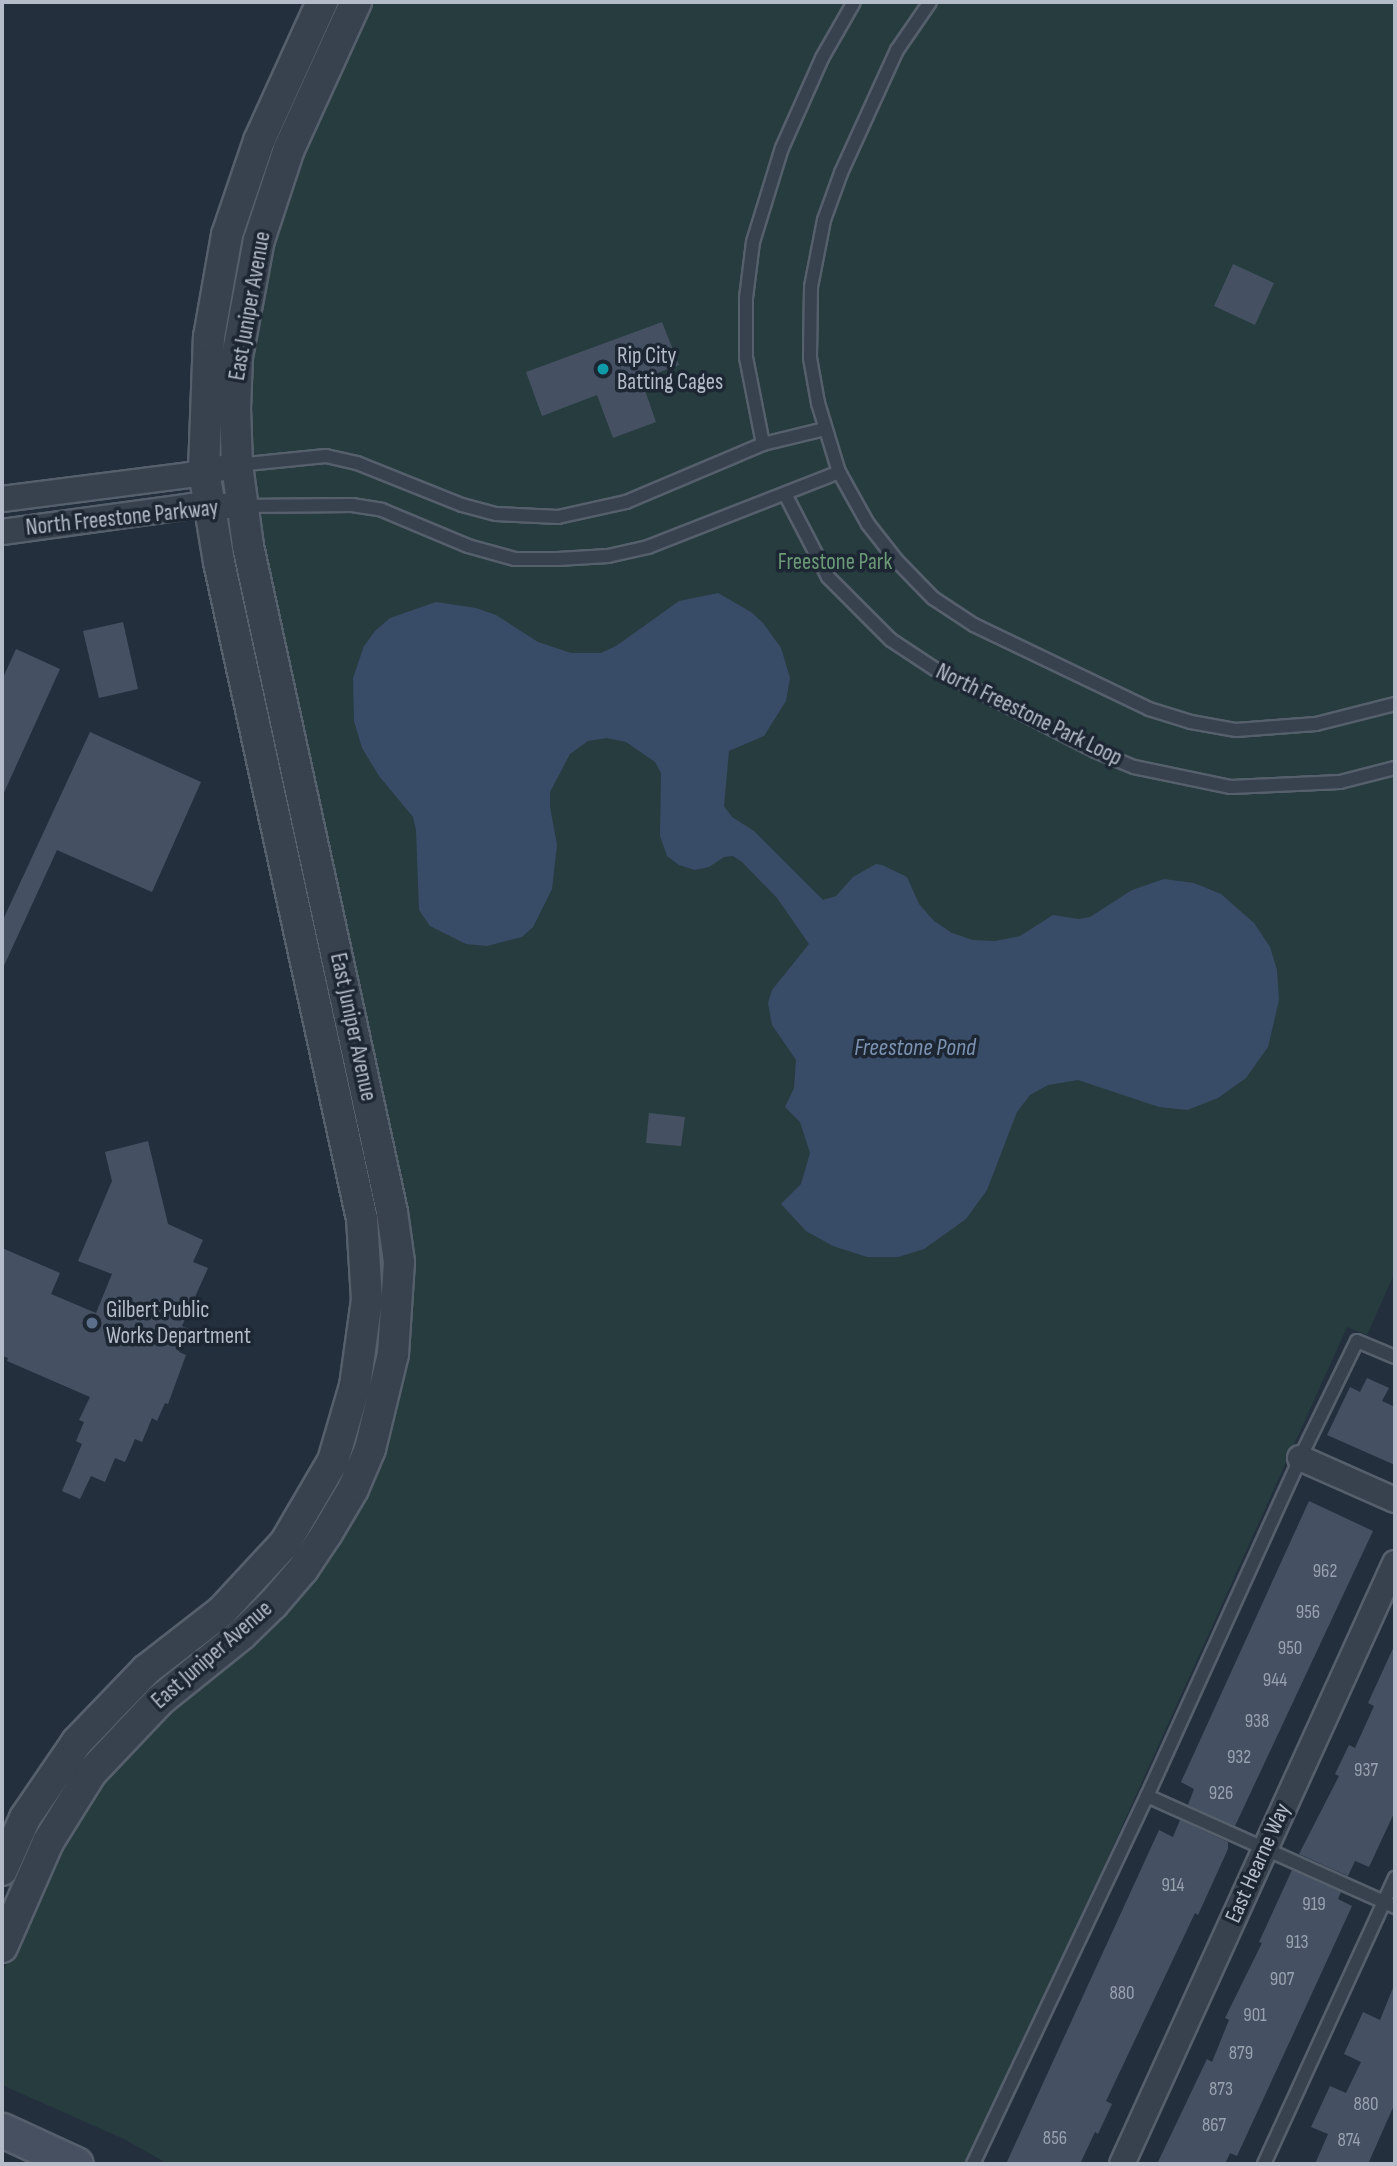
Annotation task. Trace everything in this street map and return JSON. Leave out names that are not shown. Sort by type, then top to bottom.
[{"type":"main road","points":[[2,2130],[76,2164]]},
{"type":"street","name":"East Juniper Avenue","points":[[2,1870],[25,1818],[77,1742],[146,1670],[222,1611],[285,1543],[333,1461],[355,1386],[367,1300],[362,1219],[208,506],[204,471],[209,337],[227,235],[259,141],[322,2]]},
{"type":"street","name":"East Juniper Avenue","points":[[2,1947],[48,1842],[91,1773],[160,1700],[273,1604],[327,1534],[353,1489],[370,1449],[393,1354],[399,1262],[392,1212],[258,596],[237,465],[237,357],[259,240],[289,149],[356,2]]},
{"type":"street","name":"North Freestone Parkway","points":[[2,499],[237,465]]},
{"type":"street","name":"North Freestone Parkway","points":[[2,532],[191,506],[242,506]]},
{"type":"street","points":[[1300,1458],[1395,1500]]},
{"type":"street","name":"East Hearne Way","points":[[1122,2164],[1395,1563]]},
{"type":"lane","points":[[763,444],[746,357],[746,298],[753,242],[782,148],[822,58],[854,2]]},
{"type":"lane","points":[[930,2],[909,30],[886,72],[841,173],[824,220],[811,287],[809,336],[813,380],[839,472],[868,524],[897,561],[933,598],[1007,643],[1149,709],[1191,722],[1236,730],[1316,724],[1395,704]]},
{"type":"lane","points":[[237,465],[326,456],[357,463],[462,505],[496,514],[558,517],[626,502],[763,444],[825,429]]},
{"type":"lane","points":[[242,506],[352,505],[382,510],[468,546],[515,559],[558,559],[608,555],[649,547],[839,472]]},
{"type":"lane","name":"North Freestone Park Loop","points":[[785,494],[828,577],[891,640],[968,688],[1095,751],[1134,767],[1231,787],[1340,782],[1395,768]]},
{"type":"lane","points":[[973,2164],[1147,1796],[1300,1458],[1357,1341],[1395,1357]]},
{"type":"lane","points":[[1147,1796],[1390,1905]]},
{"type":"lane","points":[[1264,2164],[1390,1905],[1395,1878]]},
{"type":"green space","name":"Freestone Park","points":[[370,2],[1395,2],[1395,1272],[1367,1335],[1347,1327],[1100,1875],[964,2164],[168,2164],[124,2139],[2,2085],[2,1974],[54,1853],[88,1795],[146,1727],[273,1622],[403,1353],[260,548],[246,420],[248,352],[281,206]]},
{"type":"water","name":"Freestone Pond","points":[[718,593],[751,612],[763,623],[781,648],[790,678],[786,701],[764,736],[729,751],[724,806],[732,817],[754,831],[823,900],[836,896],[853,877],[876,864],[882,865],[907,877],[919,904],[934,921],[952,933],[973,940],[995,941],[1020,936],[1053,915],[1079,919],[1090,917],[1132,890],[1164,879],[1194,883],[1221,894],[1254,923],[1270,947],[1277,970],[1279,1000],[1268,1047],[1246,1078],[1218,1098],[1187,1110],[1159,1107],[1078,1080],[1048,1085],[1030,1095],[1017,1112],[987,1190],[966,1219],[924,1249],[898,1257],[867,1257],[833,1246],[806,1231],[781,1204],[801,1184],[810,1153],[800,1122],[785,1107],[794,1088],[796,1060],[772,1025],[768,1003],[772,990],[809,944],[777,898],[733,856],[724,857],[709,867],[695,870],[679,865],[667,856],[660,836],[661,773],[655,762],[626,742],[607,738],[588,741],[570,754],[550,792],[557,845],[552,889],[533,927],[522,937],[487,946],[466,944],[430,926],[419,910],[416,830],[413,817],[379,776],[362,748],[354,721],[353,678],[364,646],[375,631],[390,618],[436,602],[476,608],[496,615],[538,642],[571,653],[601,653],[616,646],[679,601]]},
{"type":"building","points":[[1233,264],[1274,283],[1255,325],[1214,306]]},
{"type":"building","name":"Rip City Batting Cages","points":[[662,322],[679,365],[641,379],[656,422],[613,438],[597,395],[542,416],[526,372]]},
{"type":"building","points":[[123,622],[138,689],[99,698],[83,631]]},
{"type":"building","points":[[16,649],[60,669],[2,797],[2,680]]},
{"type":"building","points":[[90,732],[201,782],[152,892],[57,850],[2,970],[2,922]]},
{"type":"building","points":[[649,1113],[685,1117],[681,1146],[646,1143]]},
{"type":"building","name":"Gilbert Public Works Department","points":[[148,1141],[168,1224],[203,1240],[193,1262],[208,1268],[182,1326],[189,1329],[179,1352],[186,1355],[168,1404],[165,1403],[157,1421],[152,1418],[142,1442],[135,1439],[125,1462],[115,1458],[105,1482],[91,1476],[80,1499],[62,1491],[82,1444],[76,1441],[84,1422],[79,1420],[90,1397],[7,1361],[8,1358],[2,1356],[2,1248],[60,1273],[51,1294],[96,1313],[112,1274],[78,1261],[112,1181],[105,1152]]},
{"type":"building","points":[[1367,1378],[1389,1388],[1382,1401],[1395,1407],[1395,1465],[1327,1435],[1350,1387],[1360,1392]]},
{"type":"building","points":[[1309,1501],[1373,1531],[1235,1826],[1188,1805],[1194,1789],[1181,1782]]},
{"type":"building","points":[[1395,1644],[1395,1811],[1369,1867],[1355,1861],[1348,1876],[1299,1854],[1339,1776],[1335,1774],[1349,1745],[1355,1748],[1374,1706],[1368,1703]]},
{"type":"building","points":[[1180,1820],[1228,1842],[1228,1849],[1106,2101],[1112,2104],[1098,2134],[1095,2132],[1080,2164],[1006,2164],[1159,1830],[1173,1837]]},
{"type":"building","points":[[1292,1870],[1341,1892],[1338,1899],[1352,1906],[1319,1978],[1237,2156],[1230,2153],[1225,2164],[1157,2164],[1207,2059],[1212,2062],[1229,2020],[1225,2018],[1262,1943],[1259,1942]]},
{"type":"building","points":[[1395,1983],[1395,2103],[1368,2164],[1315,2164],[1328,2134],[1311,2127],[1330,2086],[1346,2093],[1361,2062],[1344,2054],[1363,2012],[1380,2020]]},
{"type":"place","name":"Rip City Batting Cages","points":[[603,369]]},
{"type":"place","name":"Gilbert Public Works Department","points":[[92,1323]]}]
